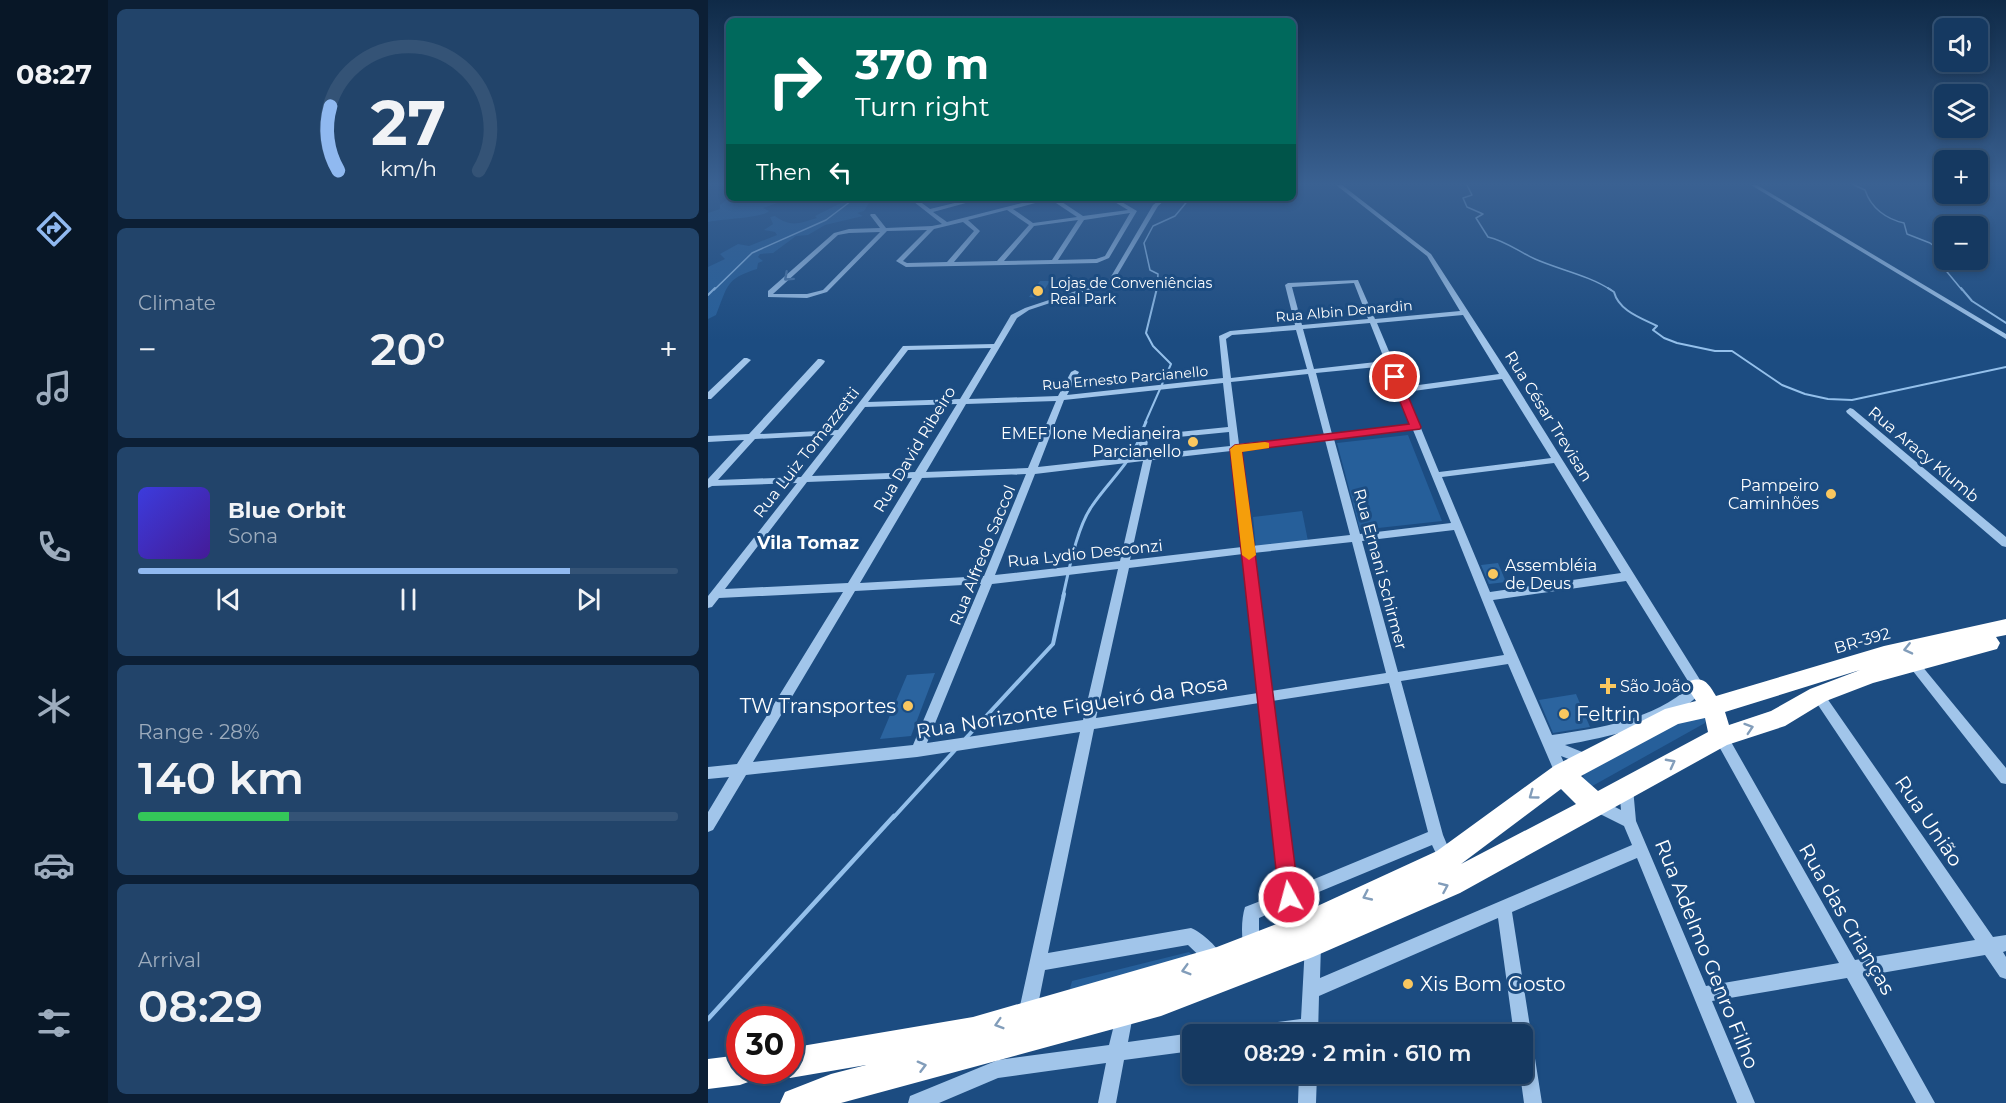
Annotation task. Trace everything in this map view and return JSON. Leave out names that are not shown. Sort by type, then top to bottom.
[{"type":"highway","name":"BR-392","points":[[1713,718],[1884,654],[2006,627]]},
{"type":"highway","points":[[804,1061],[973,1032],[1217,961],[1251,948],[1303,937],[1441,848],[1562,774],[1642,730],[1673,716],[1777,718],[1818,695],[1870,675],[2006,639]]},
{"type":"highway","points":[[796,1103],[831,1090],[1170,998],[1303,937],[1451,884],[1597,805],[1629,785],[1713,718]]},
{"type":"highway","points":[[1562,774],[1597,805]]},
{"type":"highway","points":[[708,1074],[726,1072]]},
{"type":"street","points":[[832,236],[770,292],[771,296],[807,296],[825,291],[874,236]]},
{"type":"street","points":[[924,236],[899,261],[903,264],[949,264],[1097,261],[1107,257],[1119,236]]},
{"type":"street","points":[[949,264],[972,236]]},
{"type":"street","points":[[999,263],[1022,236]]},
{"type":"street","points":[[1054,262],[1070,236]]},
{"type":"street","name":"Rua David Ribeiro","points":[[708,825],[1014,316],[1111,281],[1139,236]]},
{"type":"street","name":"Rua César Trevisan","points":[[1407,236],[1424,249],[1506,376],[1630,576],[1713,718]]},
{"type":"street","points":[[1838,236],[2006,338]]},
{"type":"street","name":"Rua Ernani Schirmer","points":[[1372,321],[1356,281],[1288,285],[1441,848]]},
{"type":"street","name":"Rua Albin Denardin","points":[[1227,382],[1222,338],[1224,335],[1465,313]]},
{"type":"street","points":[[1372,321],[1456,526],[1562,774]]},
{"type":"street","name":"Rua Luiz Tomazzetti","points":[[708,604],[906,348],[996,346]]},
{"type":"street","points":[[708,397],[747,360]]},
{"type":"street","points":[[709,484],[821,361]]},
{"type":"street","name":"Rua Ernesto Parcianello","points":[[861,405],[1061,398],[1390,363]]},
{"type":"street","name":"Rua Alfredo Saccol","points":[[917,751],[1061,398],[1075,372]]},
{"type":"street","points":[[1401,390],[1506,376]]},
{"type":"street","points":[[1227,382],[1248,550],[1263,698],[1289,897],[1303,937],[1311,991],[1309,1024]]},
{"type":"street","name":"Rua Aracy Klumb","points":[[1850,411],[2006,543]]},
{"type":"street","points":[[709,484],[1032,471],[1416,427]]},
{"type":"street","points":[[1144,438],[1233,429]]},
{"type":"street","points":[[1027,1015],[1145,459],[1145,431],[1135,431]]},
{"type":"street","points":[[708,439],[841,432]]},
{"type":"street","points":[[1436,475],[1558,460]]},
{"type":"street","name":"Rua Lydio Desconzi","points":[[716,594],[988,580],[1456,526]]},
{"type":"street","points":[[1486,597],[1630,576]]},
{"type":"street","name":"Rua Norizonte Figueiró da Rosa","points":[[708,773],[917,751],[1512,659]]},
{"type":"street","points":[[1913,663],[2006,778]]},
{"type":"street","name":"Rua União","points":[[1818,695],[2006,971]]},
{"type":"street","points":[[1548,744],[1603,733],[1644,720],[1690,697],[1713,718]]},
{"type":"street","name":"Rua das Crianças","points":[[1713,718],[1926,1103]]},
{"type":"street","points":[[1548,744],[1587,760]]},
{"type":"street","name":"Rua Adelmo Genro Filho","points":[[1629,785],[1625,789],[1629,821],[1746,1103]]},
{"type":"street","points":[[1597,805],[1629,821]]},
{"type":"street","points":[[1251,948],[1251,913],[1289,897],[1441,848]]},
{"type":"street","points":[[1311,991],[1641,849]]},
{"type":"street","points":[[1504,908],[1533,1103]]},
{"type":"street","points":[[1039,963],[1191,936],[1217,961]]},
{"type":"street","points":[[1701,995],[2006,943]]},
{"type":"street","points":[[1107,1103],[1124,1012]]},
{"type":"street","points":[[917,1103],[998,1069],[1182,1043]]},
{"type":"street","points":[[1307,1103],[1308,1084]]},
{"type":"shaded area","points":[[773,236],[795,236],[773,253],[760,254],[758,257],[763,261],[758,263],[757,269],[733,280],[726,290],[716,315],[708,319],[708,267],[725,259],[720,254],[738,244],[749,246]]},
{"type":"shaded area","points":[[1408,435],[1442,521],[1360,530],[1337,443]]},
{"type":"shaded area","points":[[1302,511],[1308,541],[1256,548],[1253,517]]},
{"type":"shaded area","points":[[1702,716],[1706,719],[1705,723],[1587,789],[1581,784],[1584,774],[1670,725]]},
{"type":"shaded area","points":[[1189,952],[1194,957],[1069,992],[1072,981]]},
{"type":"building","name":"Lojas de Conveniências Real Park","points":[[1040,281],[1050,281],[1039,298],[1029,297]]},
{"type":"building","name":"Assembléia de Deus","points":[[1498,563],[1506,582],[1489,584],[1481,565]]},
{"type":"building","name":"TW Transportes","points":[[935,673],[911,736],[880,739],[907,675]]},
{"type":"building","name":"Feltrin","points":[[1576,694],[1590,727],[1553,733],[1539,700]]},
{"type":"waterway","points":[[714,290],[752,253],[789,236]]},
{"type":"waterway","points":[[1147,236],[1144,243],[1150,270],[1158,274],[1157,290]]},
{"type":"waterway","points":[[1488,236],[1535,259],[1593,280],[1611,290]]},
{"type":"waterway","points":[[1913,236],[1934,246]]},
{"type":"waterway","points":[[1945,270],[1962,290]]},
{"type":"waterway","points":[[708,295],[715,288]]},
{"type":"waterway","points":[[1145,423],[1171,364],[1153,346],[1146,333],[1157,288]]},
{"type":"waterway","points":[[1961,288],[1972,301],[2006,323]]},
{"type":"waterway","points":[[1611,290],[1626,309],[1657,326],[1653,330],[1664,338],[1715,351],[1732,351],[1782,385],[1805,394],[1828,399],[1852,400],[2006,367]]},
{"type":"waterway","points":[[1142,431],[1146,422]]},
{"type":"waterway","points":[[1063,596],[1082,525],[1098,497],[1131,456],[1140,437]]},
{"type":"waterway","points":[[966,738],[1053,644],[1064,594]]},
{"type":"waterway","points":[[893,818],[956,749]]},
{"type":"waterway","points":[[708,1019],[894,816]]},
{"type":"slow traffic","points":[[1249,555],[1235,449],[1265,445]]},
{"type":"place","name":"Lojas de Conveniências Real Park","points":[[1038,291]]},
{"type":"place","name":"EMEF Ione Medianeira Parcianello","points":[[1193,442]]},
{"type":"place","name":"Pampeiro Caminhões","points":[[1831,494]]},
{"type":"place","name":"Assembléia de Deus","points":[[1493,574]]},
{"type":"place","name":"São João","points":[[1608,686]]},
{"type":"place","name":"TW Transportes","points":[[908,706]]},
{"type":"place","name":"Feltrin","points":[[1564,714]]},
{"type":"place","name":"Xis Bom Gosto","points":[[1408,984]]},
{"type":"district","name":"Vila Tomaz","points":[[808,543]]},
{"type":"route","points":[[1289,897],[1263,698],[1235,449],[1416,427],[1395,377]]}]
